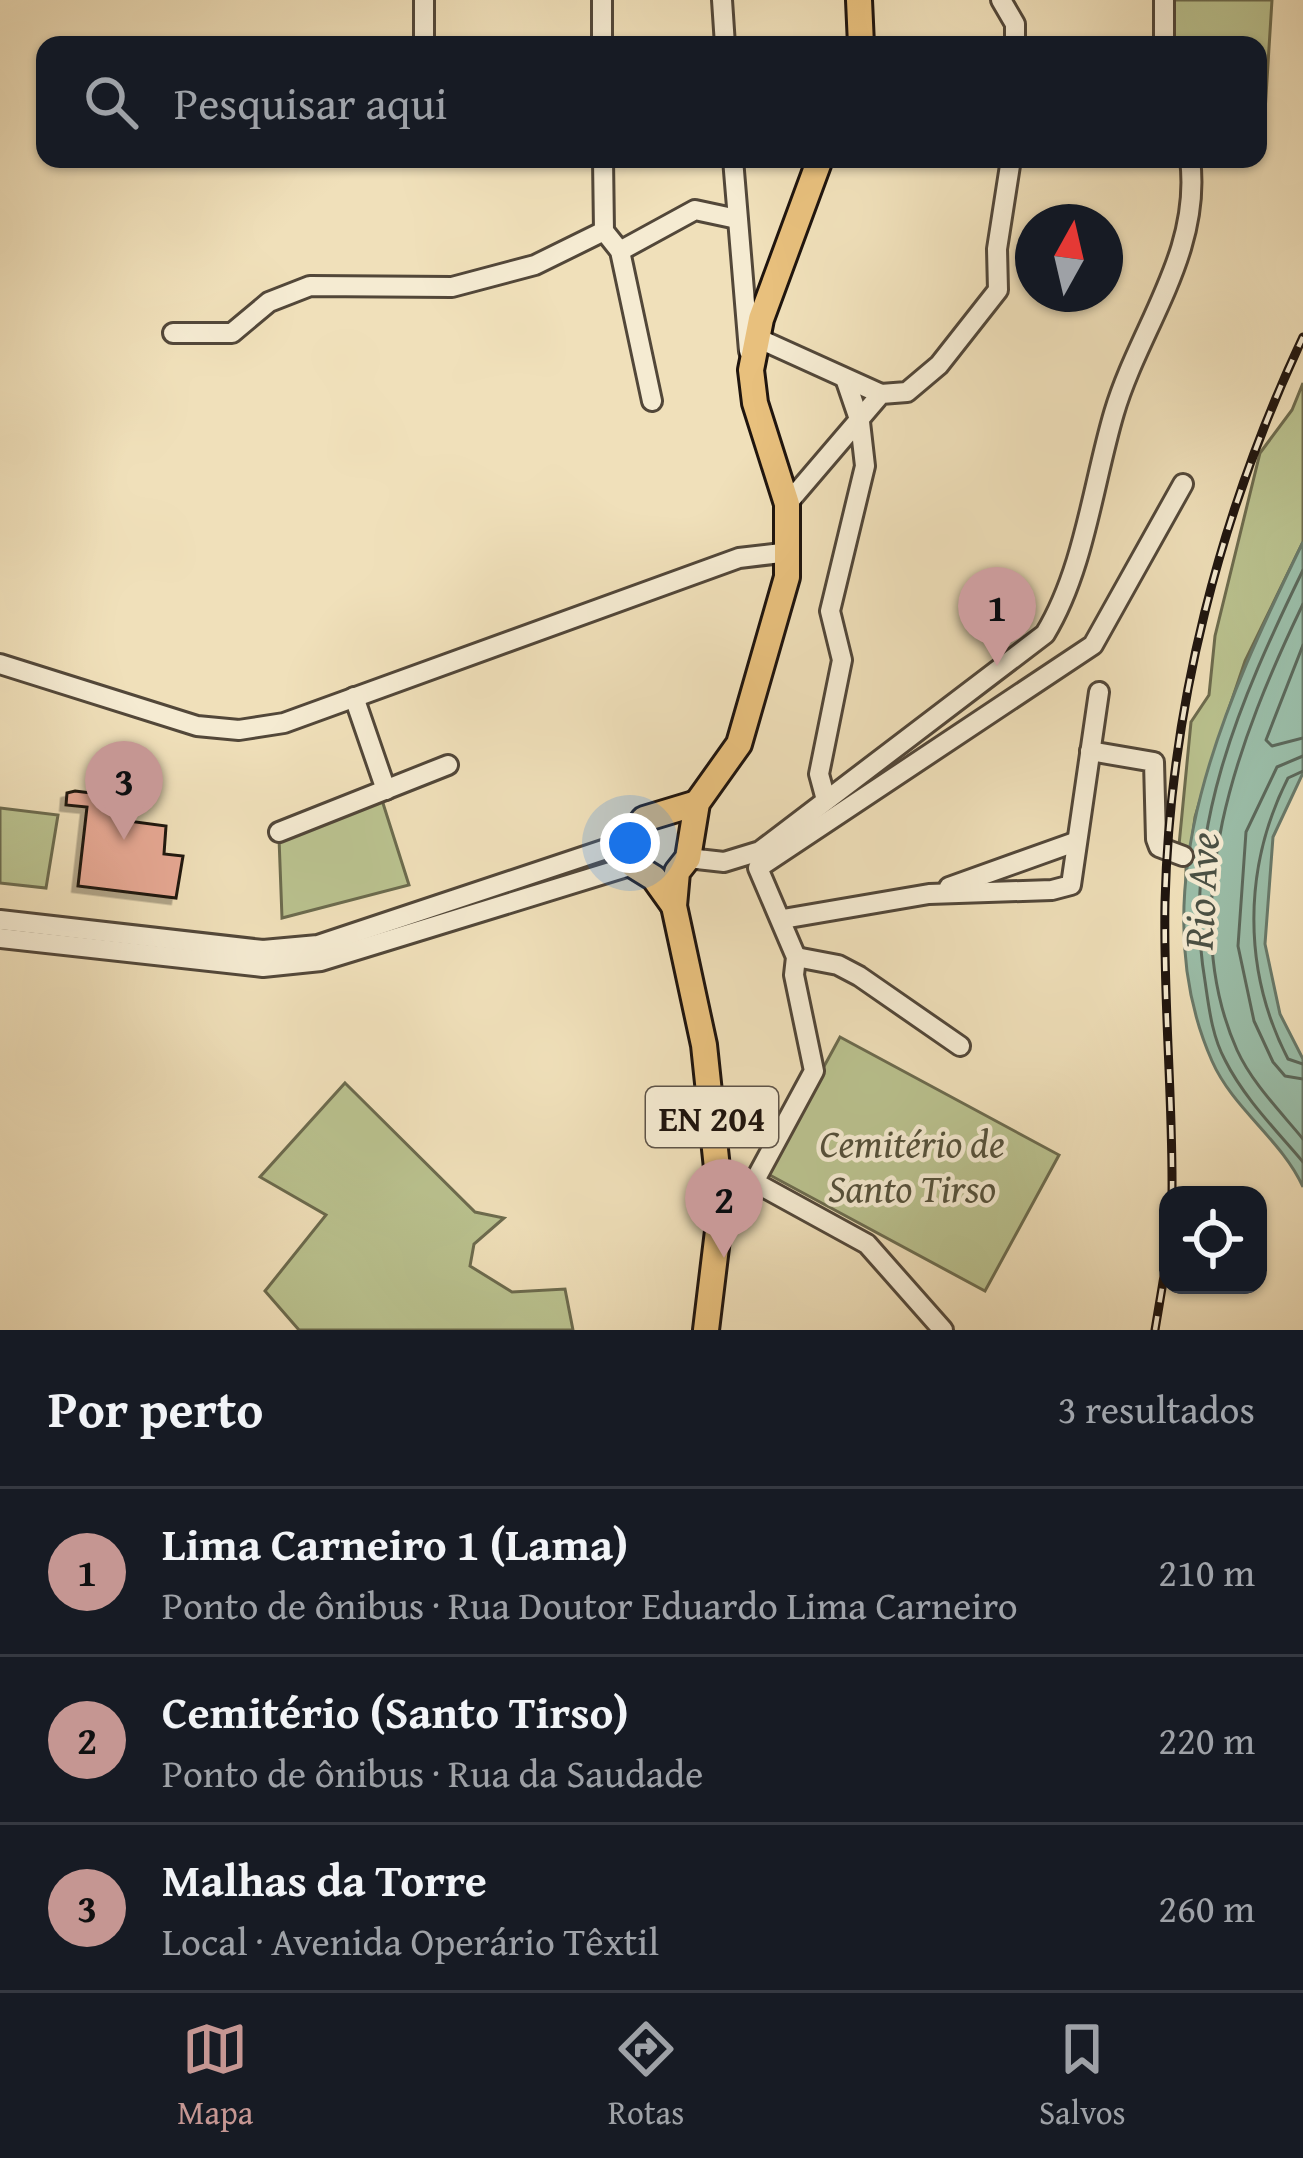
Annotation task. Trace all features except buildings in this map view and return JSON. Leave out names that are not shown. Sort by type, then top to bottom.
[{"type":"main road","points":[[859,0],[861,36]]},
{"type":"main road","name":"EN 204","points":[[706,1330],[721,1206],[704,1045],[661,859],[740,744],[790,552],[787,504],[755,403],[751,370],[755,337],[817,168]]},
{"type":"main road","points":[[663,816],[680,824],[661,859],[636,825],[698,802]]},
{"type":"street","points":[[424,0],[424,36]]},
{"type":"street","points":[[602,0],[602,36]]},
{"type":"street","points":[[722,0],[724,36]]},
{"type":"street","points":[[1001,0],[1016,24],[1015,36]]},
{"type":"street","points":[[1164,0],[1164,36]]},
{"type":"street","points":[[603,168],[604,231],[620,251],[652,400]]},
{"type":"street","points":[[734,168],[751,370]]},
{"type":"street","points":[[755,337],[881,394],[907,392],[939,365],[998,290],[998,249],[1010,168]]},
{"type":"street","points":[[0,920],[263,950],[318,945],[661,859],[724,862],[747,858],[1031,650],[1058,614],[1116,407],[1178,261],[1190,219],[1190,168]]},
{"type":"street","points":[[620,251],[695,210],[721,211],[737,219]]},
{"type":"street","points":[[173,333],[232,333],[269,302],[310,286],[452,287],[535,266],[604,231]]},
{"type":"street","points":[[826,800],[819,774],[842,660],[830,610],[865,466],[860,422],[846,381]]},
{"type":"street","points":[[787,504],[881,394]]},
{"type":"street","points":[[721,1206],[754,1182],[814,1071],[794,975],[796,956],[758,868],[1093,645],[1183,484]]},
{"type":"street","points":[[0,664],[215,729],[284,723],[739,558],[790,552]]},
{"type":"street","points":[[783,919],[929,894],[1071,885],[1099,692]]},
{"type":"street","points":[[354,697],[386,790]]},
{"type":"street","points":[[1090,751],[1154,762],[1156,839],[1160,847],[1183,856]]},
{"type":"street","points":[[279,832],[448,765]]},
{"type":"street","points":[[929,894],[1075,842]]},
{"type":"street","points":[[0,938],[263,967],[321,962],[661,859]]},
{"type":"street","points":[[796,956],[838,965],[859,976],[961,1046]]},
{"type":"street","points":[[754,1182],[867,1244],[943,1330]]},
{"type":"green space","points":[[1172,0],[1272,0],[1267,80],[1267,36],[1173,36]]},
{"type":"green space","points":[[1303,383],[1303,542],[1245,661],[1195,817],[1186,887],[1186,864],[1179,845],[1191,722],[1209,695],[1215,636],[1260,453],[1292,410]]},
{"type":"green space","points":[[381,797],[409,885],[282,918],[279,838]]},
{"type":"green space","points":[[0,808],[58,815],[46,888],[0,883]]},
{"type":"green space","name":"Cemitério de Santo Tirso","points":[[840,1037],[1059,1155],[985,1291],[766,1173]]},
{"type":"green space","points":[[345,1083],[475,1212],[504,1218],[474,1244],[470,1266],[512,1292],[565,1289],[573,1330],[299,1330],[265,1291],[326,1215],[260,1177]]},
{"type":"water","name":"Rio Ave","points":[[1303,542],[1303,773],[1273,837],[1265,944],[1280,1014],[1303,1059],[1303,1187],[1212,1061],[1191,996],[1184,929],[1188,862],[1221,729]]},
{"type":"railway","points":[[1172,1186],[1165,902],[1177,756],[1189,684],[1224,542],[1273,404],[1303,337]]},
{"type":"railway","points":[[1155,1330],[1161,1294]]},
{"type":"place","name":"Lima Carneiro 1 (Lama)","points":[[997,666]]},
{"type":"place","name":"Malhas da Torre","points":[[124,840]]},
{"type":"place","name":"Cemitério (Santo Tirso)","points":[[724,1258]]}]
